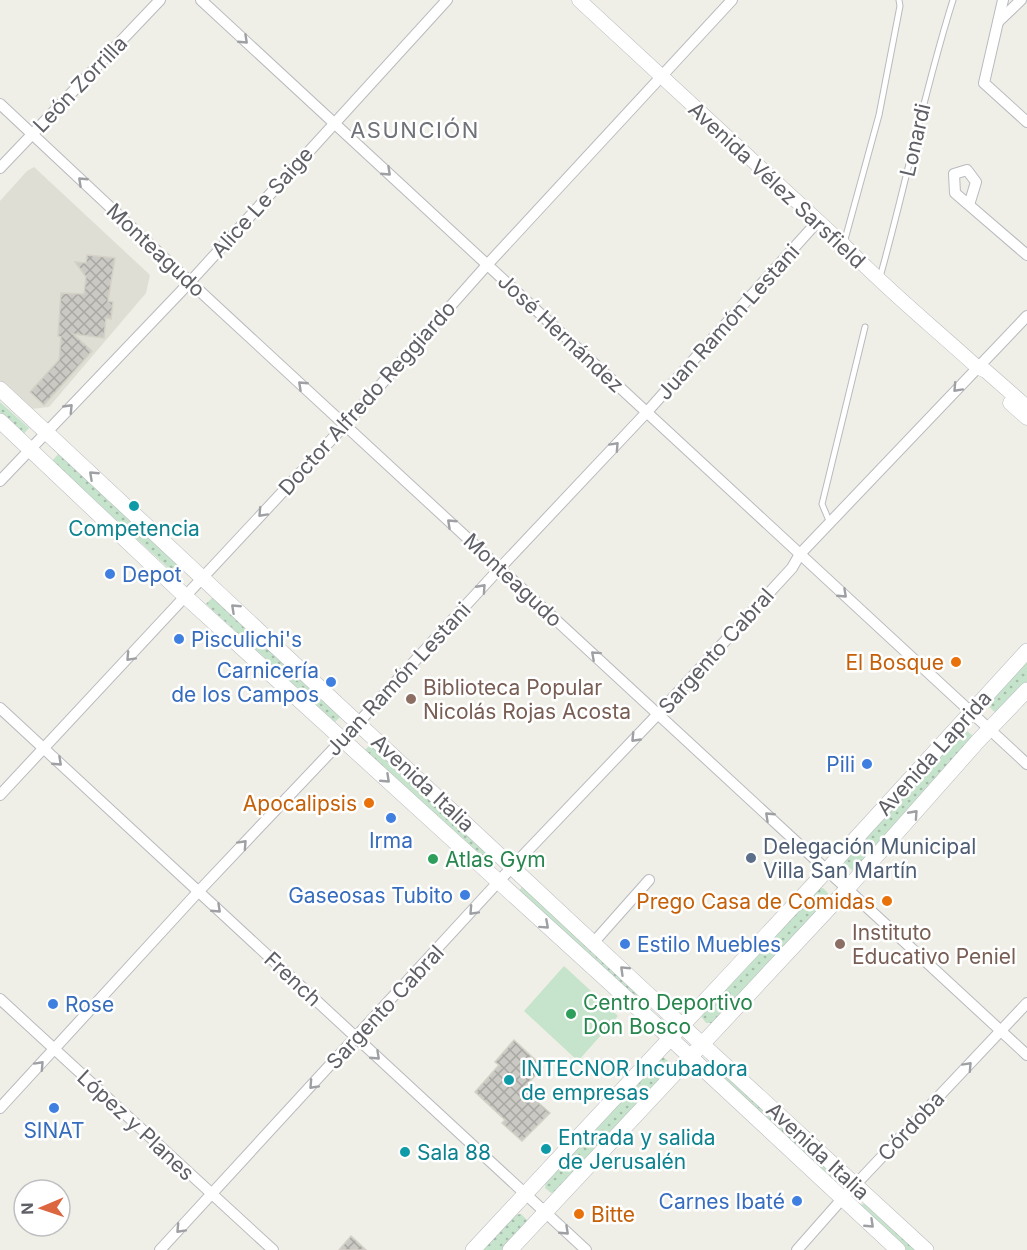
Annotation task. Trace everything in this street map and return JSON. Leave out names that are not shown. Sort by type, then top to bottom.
[{"type":"main road","name":"Avenida Italia","points":[[0,389],[926,1250]]},
{"type":"main road","name":"Avenida Italia","points":[[0,421],[186,597],[898,1250]]},
{"type":"main road","name":"Avenida Laprida","points":[[473,1250],[827,870],[1027,651]]},
{"type":"main road","name":"Avenida Laprida","points":[[510,1250],[847,889],[989,729],[1027,690]]},
{"type":"street","name":"León Zorrilla","points":[[0,168],[160,0]]},
{"type":"street","name":"José Hernández","points":[[201,0],[1027,764]]},
{"type":"street","name":"Alice Le Saige","points":[[0,481],[190,282],[447,0]]},
{"type":"street","name":"Avenida Vélez Sarsfield","points":[[579,0],[844,245],[879,281],[909,305],[976,367],[981,377],[1027,418]]},
{"type":"street","name":"Doctor Alfredo Reggiardo","points":[[0,795],[345,425],[487,265],[732,0]]},
{"type":"street","points":[[1003,0],[984,83],[1027,122]]},
{"type":"street","points":[[998,23],[1021,0]]},
{"type":"street","name":"Monteagudo","points":[[0,104],[1027,1055]]},
{"type":"street","points":[[969,205],[1027,255]]},
{"type":"street","name":"Juan Ramón Lestani","points":[[0,1108],[198,892],[646,413],[818,221]]},
{"type":"street","name":"Sargento Cabral","points":[[160,1250],[512,867],[659,713],[792,568],[800,554],[1027,316]]},
{"type":"street","name":"Avenida Vélez Sarsfield","points":[[976,367],[986,371],[1027,407]]},
{"type":"street","name":"French","points":[[0,708],[586,1250]]},
{"type":"street","points":[[594,942],[650,880]]},
{"type":"street","name":"López y Planes","points":[[0,999],[273,1250]]},
{"type":"street","name":"Córdoba","points":[[797,1250],[855,1185],[1027,1003]]},
{"type":"lane","points":[[844,245],[879,115],[900,6],[899,0]]},
{"type":"lane","name":"Lonardi","points":[[879,281],[934,59],[953,0]]},
{"type":"lane","points":[[830,523],[822,504],[865,327]]},
{"type":"shaded area","points":[[34,167],[150,275],[146,293],[49,407],[31,409],[0,381],[0,201],[27,171]]},
{"type":"green space","points":[[0,402],[29,428],[22,436],[0,415]]},
{"type":"green space","points":[[59,453],[184,569],[177,576],[52,461]]},
{"type":"green space","points":[[214,596],[342,715],[335,722],[206,604]]},
{"type":"green space","points":[[1027,661],[1027,683],[999,713],[996,713],[988,706],[989,702]]},
{"type":"green space","points":[[967,731],[973,736],[857,869],[852,870],[845,864],[846,857],[961,733]]},
{"type":"green space","points":[[371,744],[496,857],[490,863],[365,750]]},
{"type":"green space","points":[[522,886],[651,1007],[649,1009],[519,892]]},
{"type":"green space","points":[[816,888],[823,888],[828,893],[828,901],[713,1023],[706,1023],[701,1016]]},
{"type":"green space","name":"Centro Deportivo Don Bosco","points":[[564,966],[618,1016],[578,1061],[524,1011]]},
{"type":"green space","points":[[663,1057],[672,1064],[671,1070],[557,1192],[551,1193],[545,1188],[546,1182]]},
{"type":"green space","points":[[709,1060],[841,1181],[836,1184],[706,1063]]},
{"type":"green space","points":[[868,1204],[918,1250],[905,1250],[860,1205]]},
{"type":"green space","points":[[521,1214],[527,1220],[527,1226],[504,1250],[482,1250],[515,1215]]},
{"type":"building","points":[[87,255],[115,258],[108,301],[113,302],[111,319],[106,318],[104,338],[73,334],[92,351],[44,405],[30,392],[59,360],[61,293],[84,294],[86,277],[75,262],[86,263]]},
{"type":"building","name":"INTECNOR Incubadora de empresas","points":[[514,1040],[543,1067],[523,1089],[550,1113],[522,1141],[502,1123],[505,1120],[475,1092],[499,1065],[495,1062]]},
{"type":"building","points":[[351,1236],[366,1250],[339,1250]]},
{"type":"place","name":"Competencia","points":[[134,506]]},
{"type":"place","name":"Depot","points":[[110,574]]},
{"type":"place","name":"Pisculichi's","points":[[179,639]]},
{"type":"place","name":"El Bosque","points":[[956,662]]},
{"type":"place","name":"Carnicería de los Campos","points":[[331,682]]},
{"type":"place","name":"Biblioteca Popular Nicolás Rojas Acosta","points":[[411,699]]},
{"type":"place","name":"Pili","points":[[867,764]]},
{"type":"place","name":"Apocalipsis","points":[[369,803]]},
{"type":"place","name":"Irma","points":[[391,818]]},
{"type":"place","name":"Delegación Municipal Villa San Martín","points":[[751,858]]},
{"type":"place","name":"Atlas Gym","points":[[433,859]]},
{"type":"place","name":"Gaseosas Tubito","points":[[465,895]]},
{"type":"place","name":"Prego Casa de Comidas","points":[[887,901]]},
{"type":"place","name":"Estilo Muebles","points":[[625,944]]},
{"type":"place","name":"Instituto Educativo Peniel","points":[[840,944]]},
{"type":"place","name":"Rose","points":[[53,1004]]},
{"type":"place","name":"Centro Deportivo Don Bosco","points":[[571,1014]]},
{"type":"place","name":"INTECNOR Incubadora de empresas","points":[[509,1080]]},
{"type":"place","name":"SINAT","points":[[54,1108]]},
{"type":"place","name":"Entrada y salida de Jerusalén","points":[[546,1149]]},
{"type":"place","name":"Sala 88","points":[[405,1152]]},
{"type":"place","name":"Carnes Ibaté","points":[[797,1201]]},
{"type":"place","name":"Bitte","points":[[579,1214]]},
{"type":"district","name":"ASUNCIÓN","points":[[415,130]]}]
